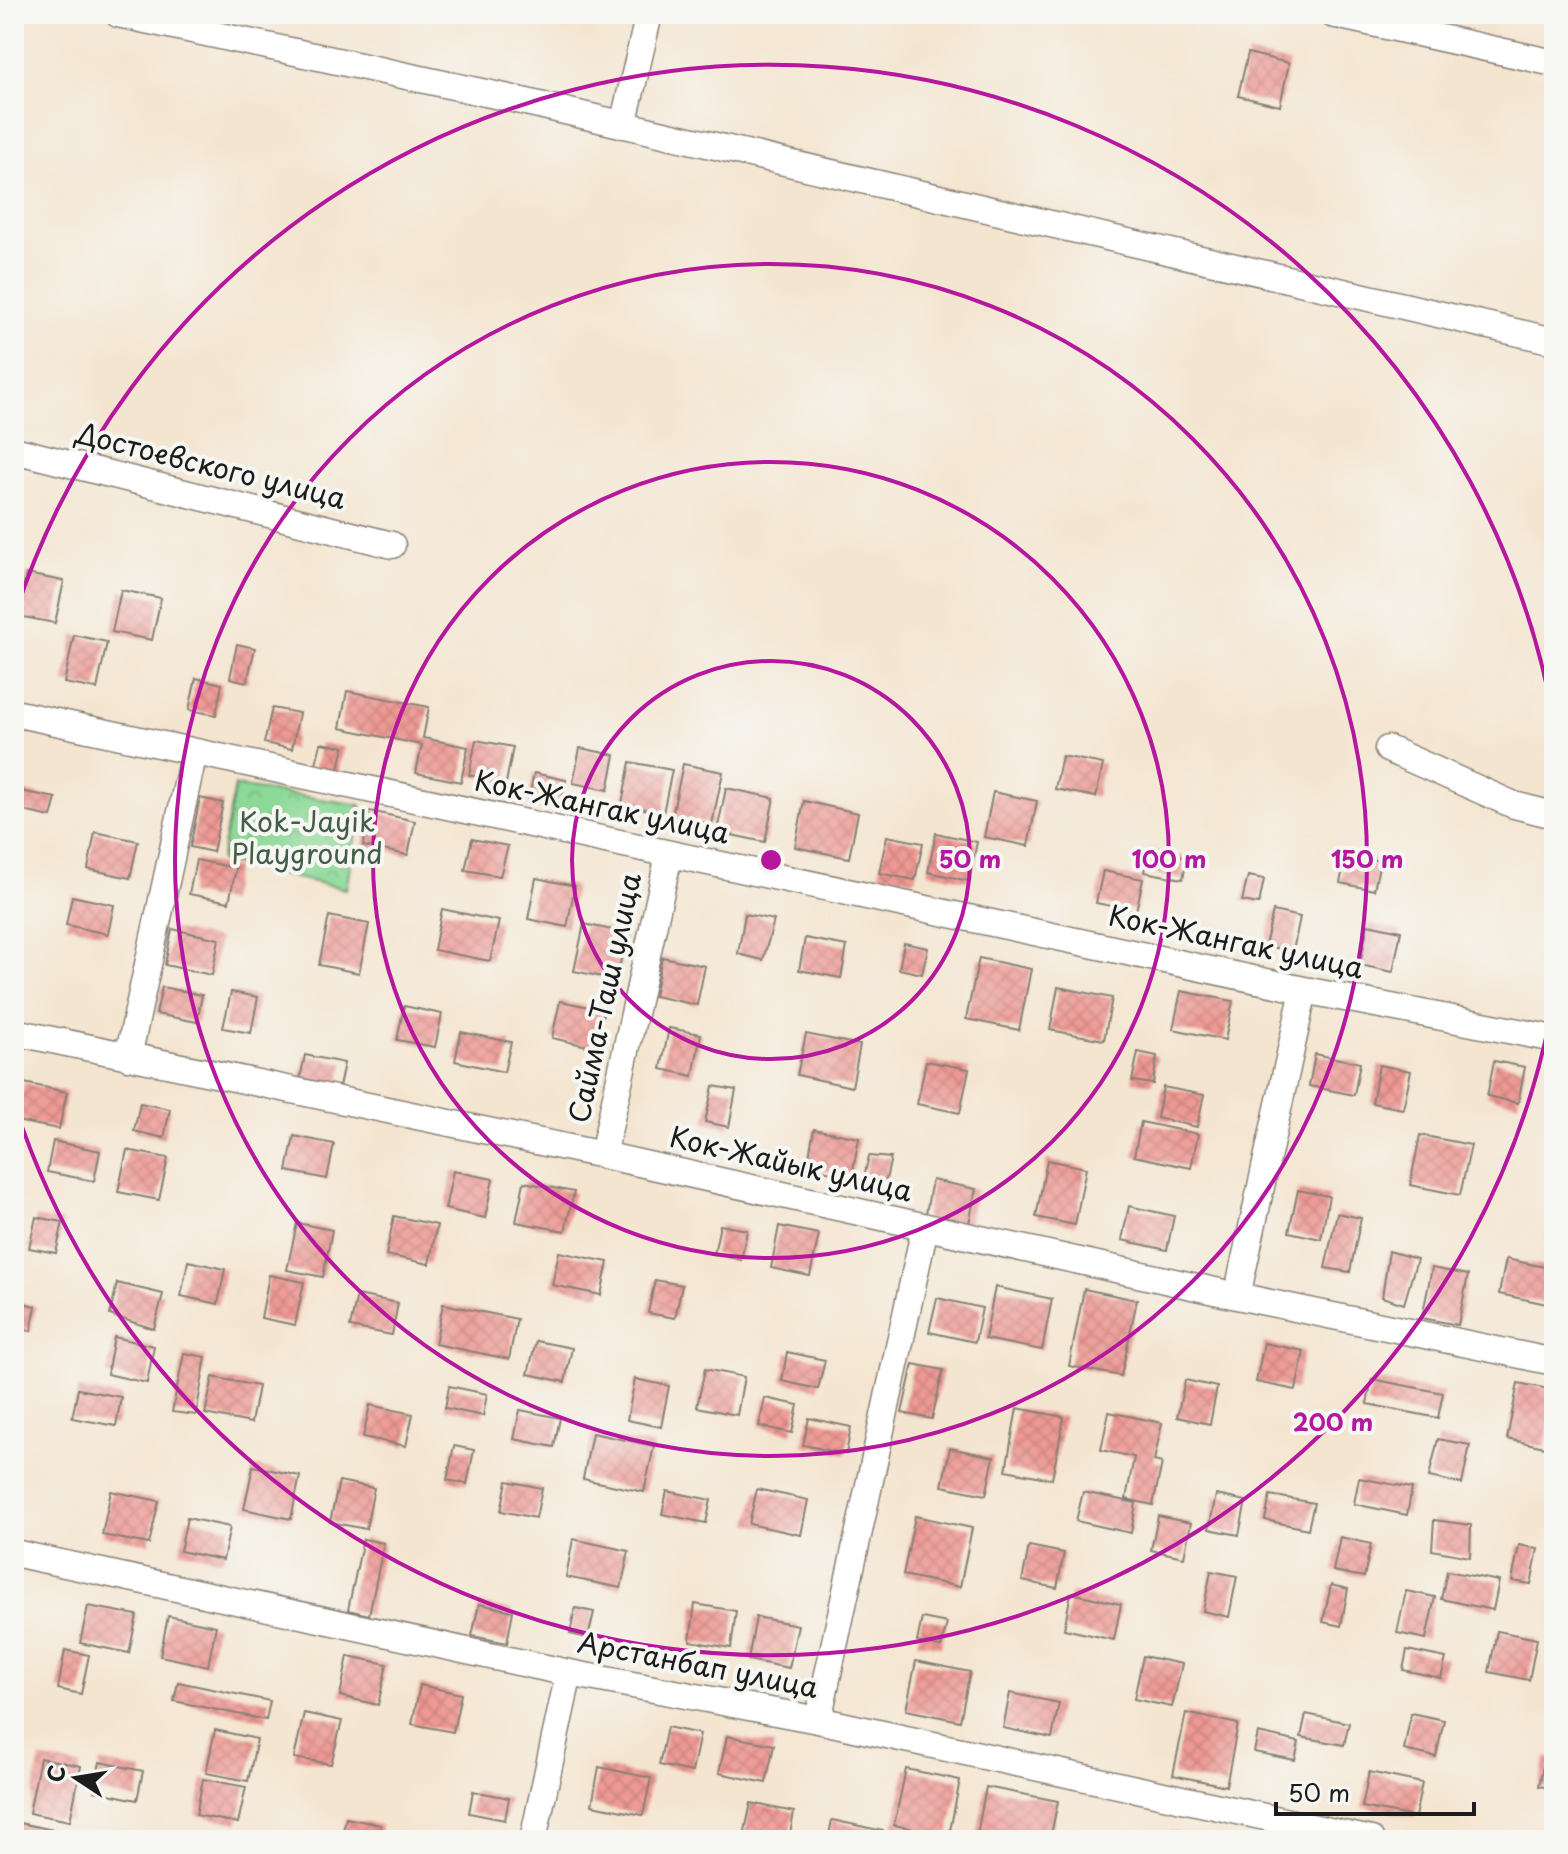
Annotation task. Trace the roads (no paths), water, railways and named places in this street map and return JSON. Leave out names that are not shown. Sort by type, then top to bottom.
[{"type":"street","points":[[118,14],[509,98],[1554,341]]},
{"type":"street","points":[[623,125],[649,14]]},
{"type":"street","points":[[1332,14],[1554,63]]},
{"type":"street","name":"Достоевского улица","points":[[14,450],[392,545]]},
{"type":"street","name":"Кок-Жангак улица","points":[[14,713],[1304,990],[1554,1039]]},
{"type":"street","points":[[1388,749],[1514,805],[1554,815]]},
{"type":"street","points":[[128,1057],[194,752]]},
{"type":"street","name":"Сайма-Таш улица","points":[[603,1155],[669,855]]},
{"type":"street","points":[[1237,1296],[1304,990]]},
{"type":"street","name":"Кок-Жайык улица","points":[[14,1032],[603,1155],[1237,1296],[1554,1362]]},
{"type":"street","points":[[818,1720],[925,1227]]},
{"type":"street","name":"Арстанбап улица","points":[[14,1553],[569,1673],[818,1720],[1371,1840]]},
{"type":"street","points":[[533,1840],[569,1673]]},
{"type":"park label","name":"Kok-Jayik Playground","points":[[307,838]]}]
